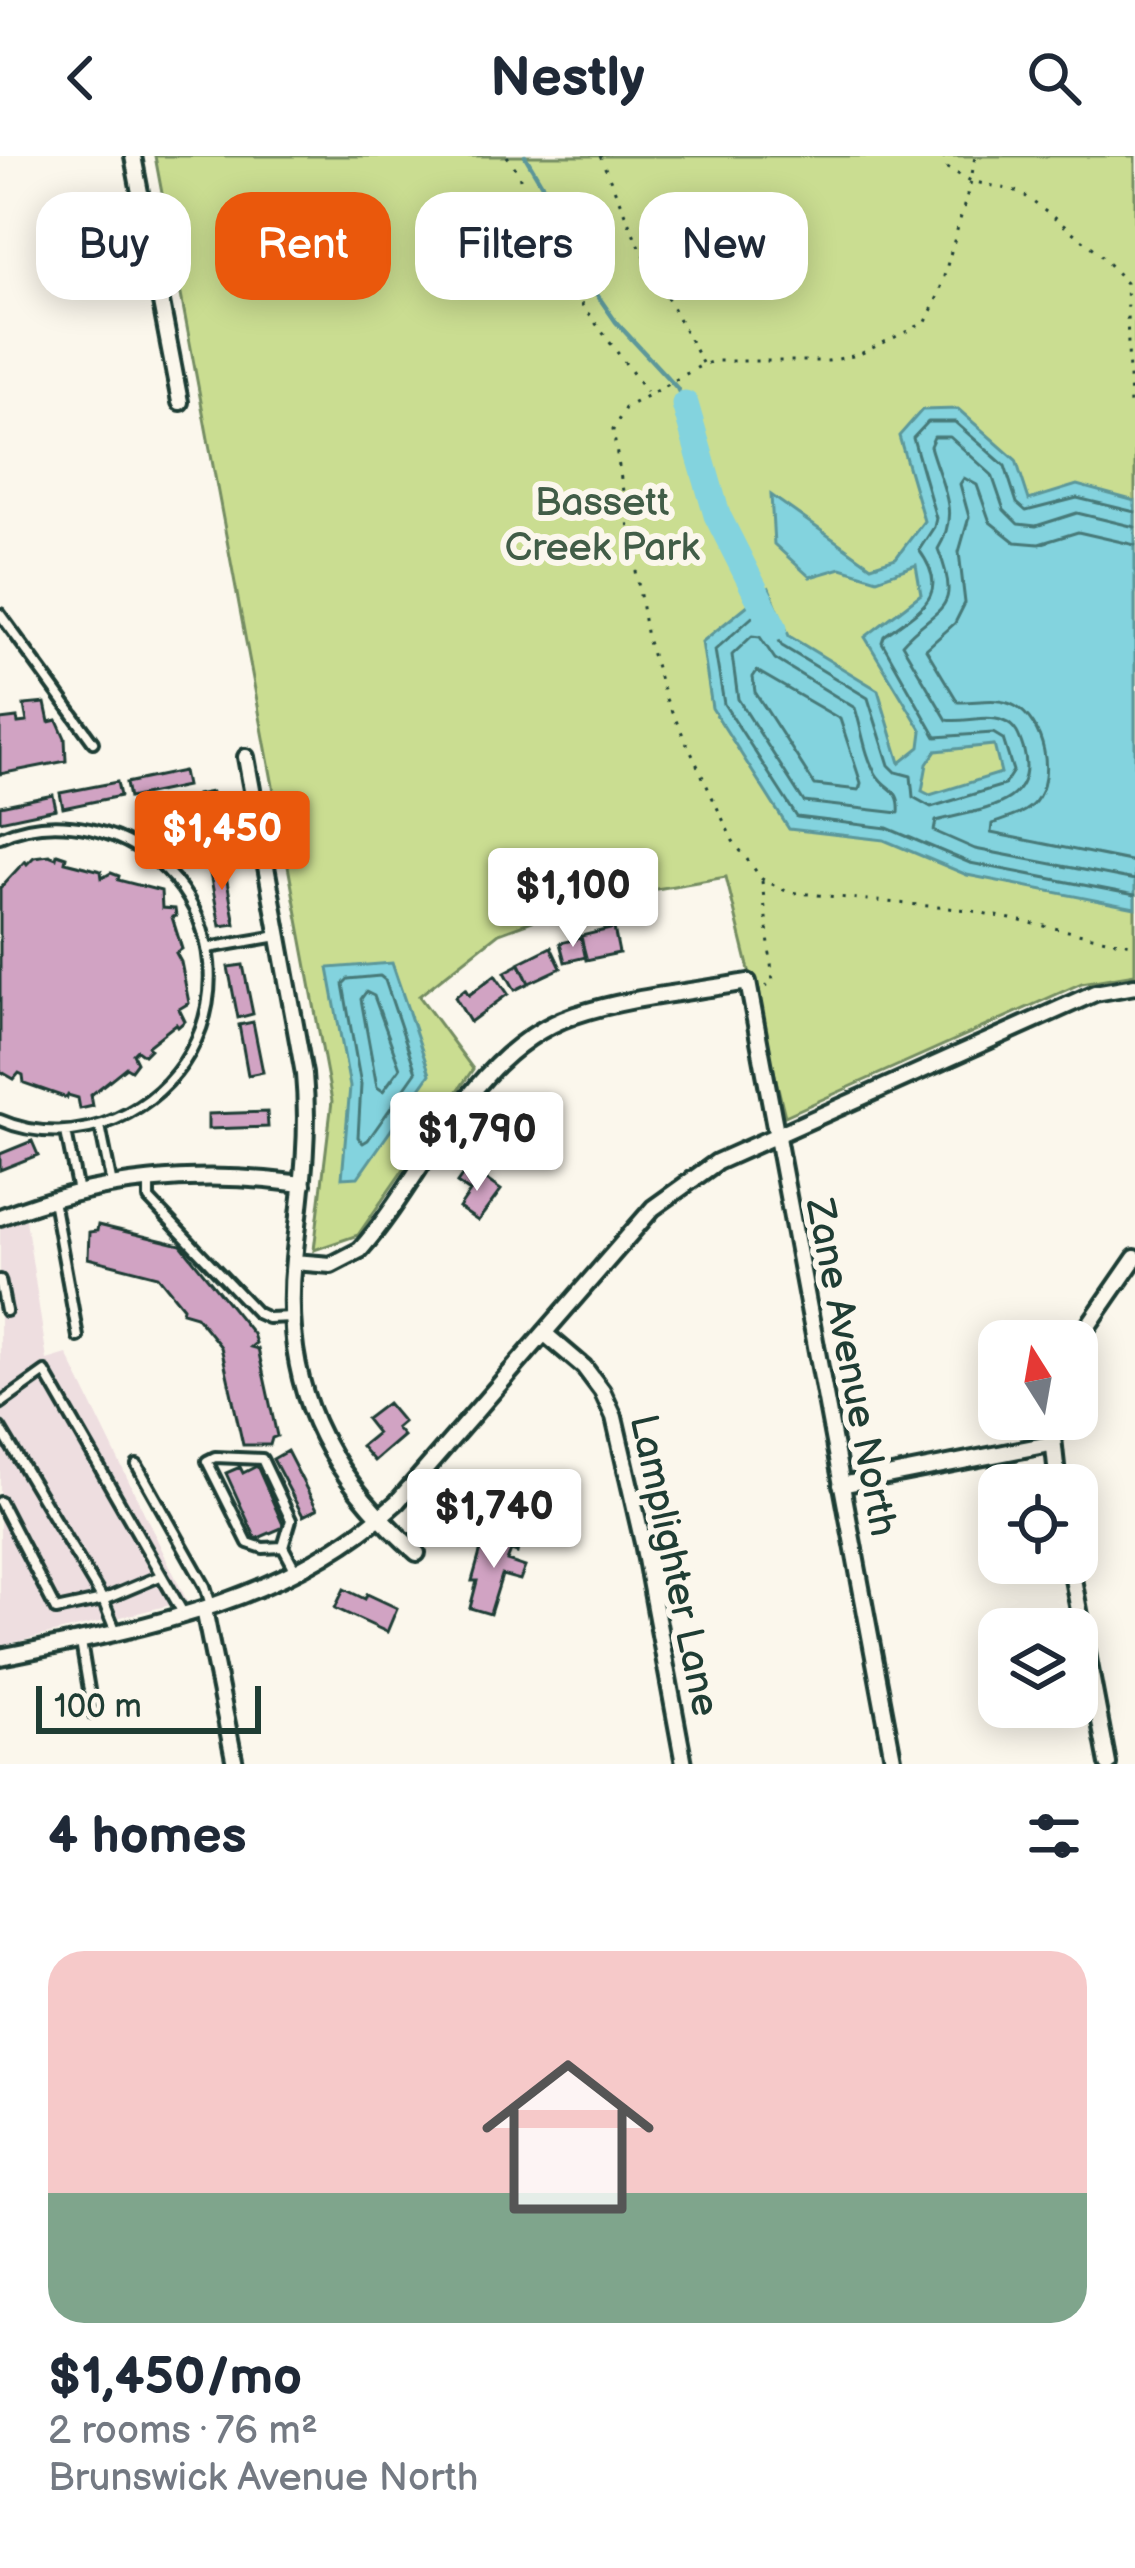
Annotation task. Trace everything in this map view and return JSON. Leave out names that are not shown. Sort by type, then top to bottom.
[{"type":"street","points":[[133,156],[180,402]]},
{"type":"street","points":[[246,757],[306,1096],[292,1317],[302,1389],[336,1466],[378,1519],[416,1553]]},
{"type":"street","points":[[0,1657],[183,1615],[296,1572],[378,1519],[653,1208],[717,1162],[1095,993],[1135,986]]},
{"type":"street","points":[[294,1262],[331,1265],[360,1250],[474,1092],[519,1044],[546,1027],[577,1015],[749,989]]},
{"type":"street","name":"Zane Avenue North","points":[[749,989],[894,1764]]},
{"type":"street","points":[[0,1217],[53,1198],[149,1179],[244,1176],[303,1184]]},
{"type":"street","points":[[1092,1320],[1135,1258]]},
{"type":"street","name":"Lamplighter Lane","points":[[544,1333],[584,1367],[602,1390],[614,1417],[684,1764]]},
{"type":"street","points":[[1050,1440],[1054,1464]]},
{"type":"street","points":[[841,1484],[1050,1444]]},
{"type":"street","points":[[1074,1584],[1108,1764]]},
{"type":"street","points":[[207,1607],[235,1764]]},
{"type":"lane","points":[[0,614],[93,742]]},
{"type":"lane","points":[[0,836],[17,829],[67,824],[116,836],[159,862],[191,901],[208,948],[211,994],[199,1038],[176,1077],[141,1107],[100,1126],[66,1132],[16,1127],[0,1120]]},
{"type":"lane","points":[[208,948],[279,936]]},
{"type":"lane","points":[[100,1126],[112,1185]]},
{"type":"lane","points":[[66,1132],[78,1192]]},
{"type":"lane","points":[[149,1179],[149,1199],[257,1313],[268,1318],[292,1317]]},
{"type":"lane","points":[[53,1198],[78,1337]]},
{"type":"lane","points":[[0,1280],[5,1311]]},
{"type":"lane","points":[[0,1404],[45,1372],[183,1615]]},
{"type":"lane","points":[[0,1428],[103,1600],[117,1633]]},
{"type":"lane","points":[[283,1546],[263,1548],[248,1543],[207,1461],[215,1457],[262,1459],[291,1520],[283,1546],[296,1572]]},
{"type":"lane","points":[[137,1466],[205,1586],[207,1607]]},
{"type":"lane","points":[[0,1502],[56,1610],[103,1600],[160,1576]]},
{"type":"lane","points":[[81,1641],[93,1714]]},
{"type":"path","points":[[507,156],[519,173],[526,213],[548,260],[647,393]]},
{"type":"path","points":[[600,156],[636,239],[703,365]]},
{"type":"path","points":[[943,156],[947,168],[971,181],[1020,192],[1096,250],[1126,283],[1130,407],[1135,415]]},
{"type":"path","points":[[975,156],[939,294],[926,322],[858,355],[828,361],[714,361],[625,408],[613,430],[647,638],[665,698],[733,842],[762,879],[788,892],[968,910],[1135,945]]},
{"type":"path","points":[[749,989],[773,982],[762,879]]},
{"type":"shaded area","points":[[25,1213],[47,1360],[67,1354],[187,1601],[0,1646],[0,1223]]},
{"type":"green space","name":"Bassett Creek Park","points":[[155,156],[1135,156],[1135,974],[1082,983],[785,1116],[726,877],[587,901],[499,933],[419,996],[473,1069],[358,1235],[314,1250],[332,1101],[182,300],[191,300],[191,192],[162,192]]},
{"type":"water","points":[[958,409],[1016,460],[1029,500],[1077,485],[1135,501],[1135,908],[967,875],[884,840],[789,829],[712,708],[702,642],[769,588],[789,636],[878,690],[900,763],[920,747],[922,731],[865,637],[921,594],[916,565],[877,579],[841,568],[810,577],[774,544],[771,495],[871,566],[896,558],[924,521],[899,436],[922,410]],"holes":[[[994,745],[1001,773],[930,795],[922,791],[927,764],[936,751]]]},
{"type":"water","points":[[392,963],[430,1074],[358,1177],[342,1178],[350,1087],[328,968]]},
{"type":"building","points":[[45,703],[49,722],[57,720],[65,738],[66,761],[0,774],[0,720],[27,722],[24,705]]},
{"type":"building","points":[[183,771],[186,786],[129,798],[126,783]]},
{"type":"building","points":[[117,782],[120,796],[63,808],[60,793]]},
{"type":"building","points":[[211,792],[222,856],[207,858],[196,795]]},
{"type":"building","points":[[53,795],[56,809],[0,821],[0,806]]},
{"type":"building","points":[[57,854],[66,857],[65,862],[101,871],[102,878],[111,873],[118,880],[161,891],[162,908],[175,909],[172,917],[182,949],[176,953],[189,1003],[179,1009],[185,1021],[148,1046],[144,1055],[137,1050],[131,1070],[126,1067],[91,1095],[93,1106],[80,1109],[78,1098],[24,1083],[19,1073],[14,1079],[0,1071],[0,888],[25,861],[49,855],[56,858]]},
{"type":"building","points":[[223,860],[235,924],[220,926],[208,863]]},
{"type":"building","points":[[614,928],[619,953],[586,960],[581,936]]},
{"type":"building","points":[[581,938],[586,957],[565,962],[560,943]]},
{"type":"building","points":[[551,947],[561,968],[529,983],[519,963]]},
{"type":"building","points":[[520,964],[529,983],[515,990],[505,972]]},
{"type":"building","points":[[243,965],[253,1014],[238,1018],[228,967]]},
{"type":"building","points":[[495,975],[508,994],[470,1022],[455,997],[465,989],[469,995]]},
{"type":"building","points":[[253,1022],[263,1072],[248,1075],[239,1025]]},
{"type":"building","points":[[267,1112],[268,1127],[208,1129],[208,1114]]},
{"type":"building","points":[[500,1122],[520,1134],[504,1159],[499,1156],[491,1169],[475,1159]]},
{"type":"building","points":[[32,1141],[38,1155],[0,1170],[0,1154]]},
{"type":"building","points":[[468,1167],[501,1190],[478,1221],[459,1208],[470,1192],[457,1183]]},
{"type":"building","points":[[98,1225],[181,1245],[253,1334],[256,1343],[251,1347],[258,1349],[277,1436],[270,1445],[243,1445],[221,1347],[196,1316],[182,1312],[183,1307],[158,1276],[88,1258],[89,1232],[97,1231]]},
{"type":"building","points":[[387,1403],[403,1422],[396,1428],[403,1436],[374,1461],[361,1446],[377,1433],[366,1419]]},
{"type":"building","points":[[287,1451],[317,1509],[303,1516],[273,1459]]},
{"type":"building","points":[[257,1466],[284,1527],[256,1539],[226,1473],[240,1467],[243,1473]]},
{"type":"building","points":[[492,1478],[504,1521],[486,1529],[469,1487]]},
{"type":"building","points":[[500,1534],[520,1540],[517,1553],[511,1551],[507,1561],[525,1567],[520,1580],[502,1575],[490,1614],[470,1608],[477,1581],[472,1581],[483,1542],[497,1545]]},
{"type":"building","points":[[344,1589],[397,1608],[387,1632],[335,1608]]},
{"type":"waterway","points":[[525,156],[572,235],[591,286],[616,322],[677,388],[685,404]]},
{"type":"waterway","points":[[685,404],[717,515],[774,628]]}]
